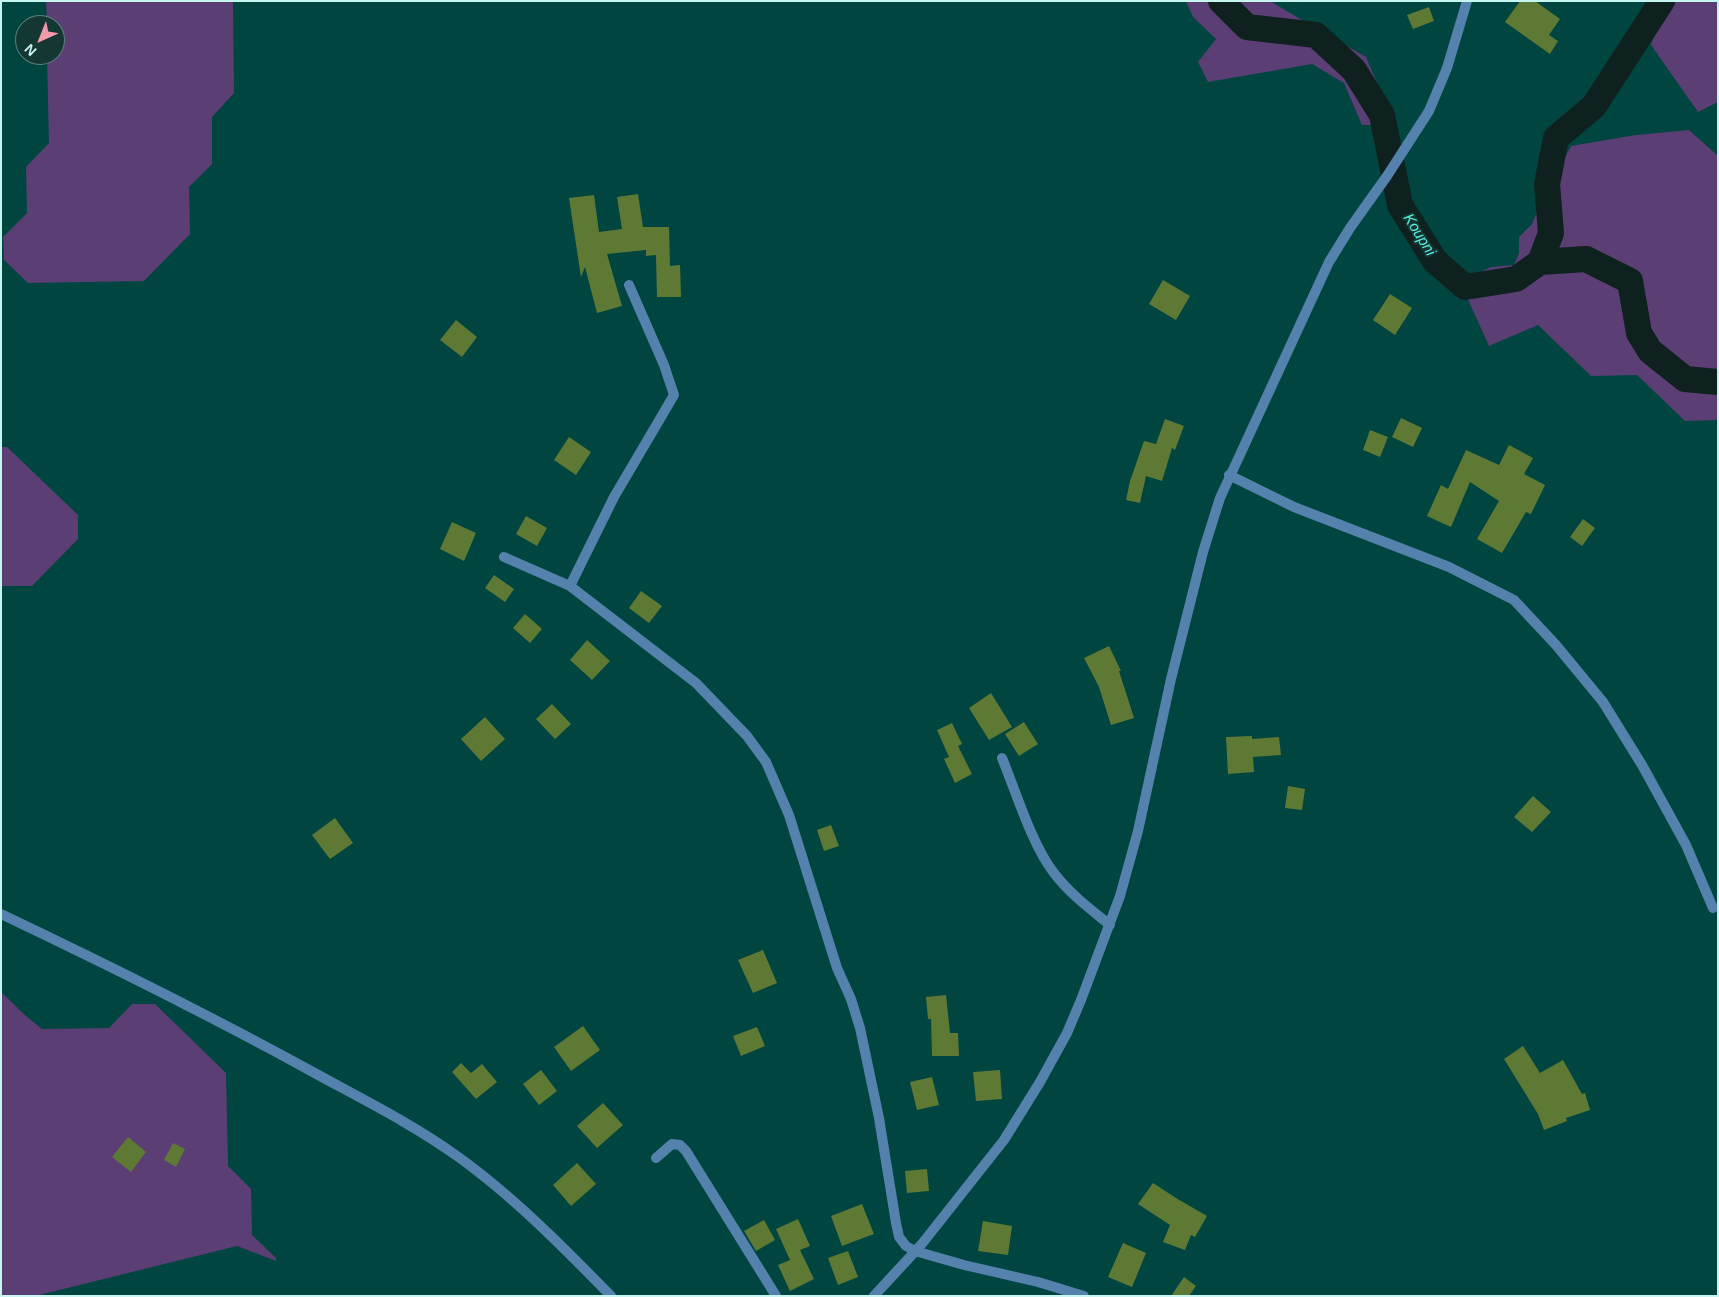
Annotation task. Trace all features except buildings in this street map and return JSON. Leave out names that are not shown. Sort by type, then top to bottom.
[{"type":"street","points":[[874,1296],[915,1251],[1004,1140],[1067,1033],[1120,896],[1138,831],[1171,678],[1203,552],[1220,498],[1329,262],[1429,111],[1447,68],[1466,1]]},
{"type":"street","points":[[570,586],[614,497],[674,395],[664,365],[629,285]]},
{"type":"street","points":[[1229,475],[1294,507],[1449,567],[1514,600],[1556,644],[1603,702],[1642,766],[1686,845],[1713,908]]},
{"type":"street","points":[[504,557],[570,586],[696,683],[747,736],[766,762],[789,815],[834,960],[856,1014],[879,1118],[896,1223],[900,1237],[906,1246],[915,1251],[964,1265],[1038,1282],[1084,1296]]},
{"type":"street","points":[[1002,758],[1035,840],[1053,872],[1070,891],[1110,925]]},
{"type":"street","points":[[1,914],[213,1018],[418,1130],[458,1157],[493,1185],[556,1240],[611,1296]]},
{"type":"street","points":[[656,1158],[672,1144],[680,1145],[686,1151],[776,1296]]},
{"type":"street","points":[[886,1284],[890,1296]]},
{"type":"shaded area","points":[[46,1],[233,1],[234,93],[212,117],[212,164],[189,187],[190,234],[144,281],[28,283],[4,260],[3,237],[27,213],[26,167],[49,143],[47,65],[65,65],[65,15],[47,15]]},
{"type":"shaded area","points":[[1186,1],[1270,1],[1366,57],[1395,125],[1362,125],[1344,83],[1312,64],[1208,82],[1198,62],[1216,39],[1193,17]]},
{"type":"shaded area","points":[[1664,1],[1718,1],[1718,102],[1698,112],[1651,45]]},
{"type":"shaded area","points":[[1689,130],[1718,156],[1718,420],[1685,421],[1637,375],[1591,376],[1538,325],[1489,346],[1460,282],[1491,267],[1514,265],[1519,253],[1519,237],[1532,224],[1541,202],[1571,146],[1636,135]]},
{"type":"shaded area","points":[[1,447],[7,447],[78,515],[78,539],[32,586],[1,586]]},
{"type":"shaded area","points":[[1,992],[42,1029],[109,1028],[132,1004],[155,1004],[226,1073],[228,1166],[251,1189],[252,1235],[276,1258],[276,1261],[237,1246],[35,1296],[1,1296]]},
{"type":"waterway","name":"Koupni","points":[[1221,1],[1247,27],[1316,35],[1354,70],[1382,115],[1400,205],[1435,261],[1465,287],[1516,279],[1540,262],[1586,259],[1630,281],[1639,333],[1650,351],[1685,379],[1718,382]]},
{"type":"waterway","points":[[1540,262],[1551,233],[1547,184],[1556,138],[1594,106],[1662,1]]}]
